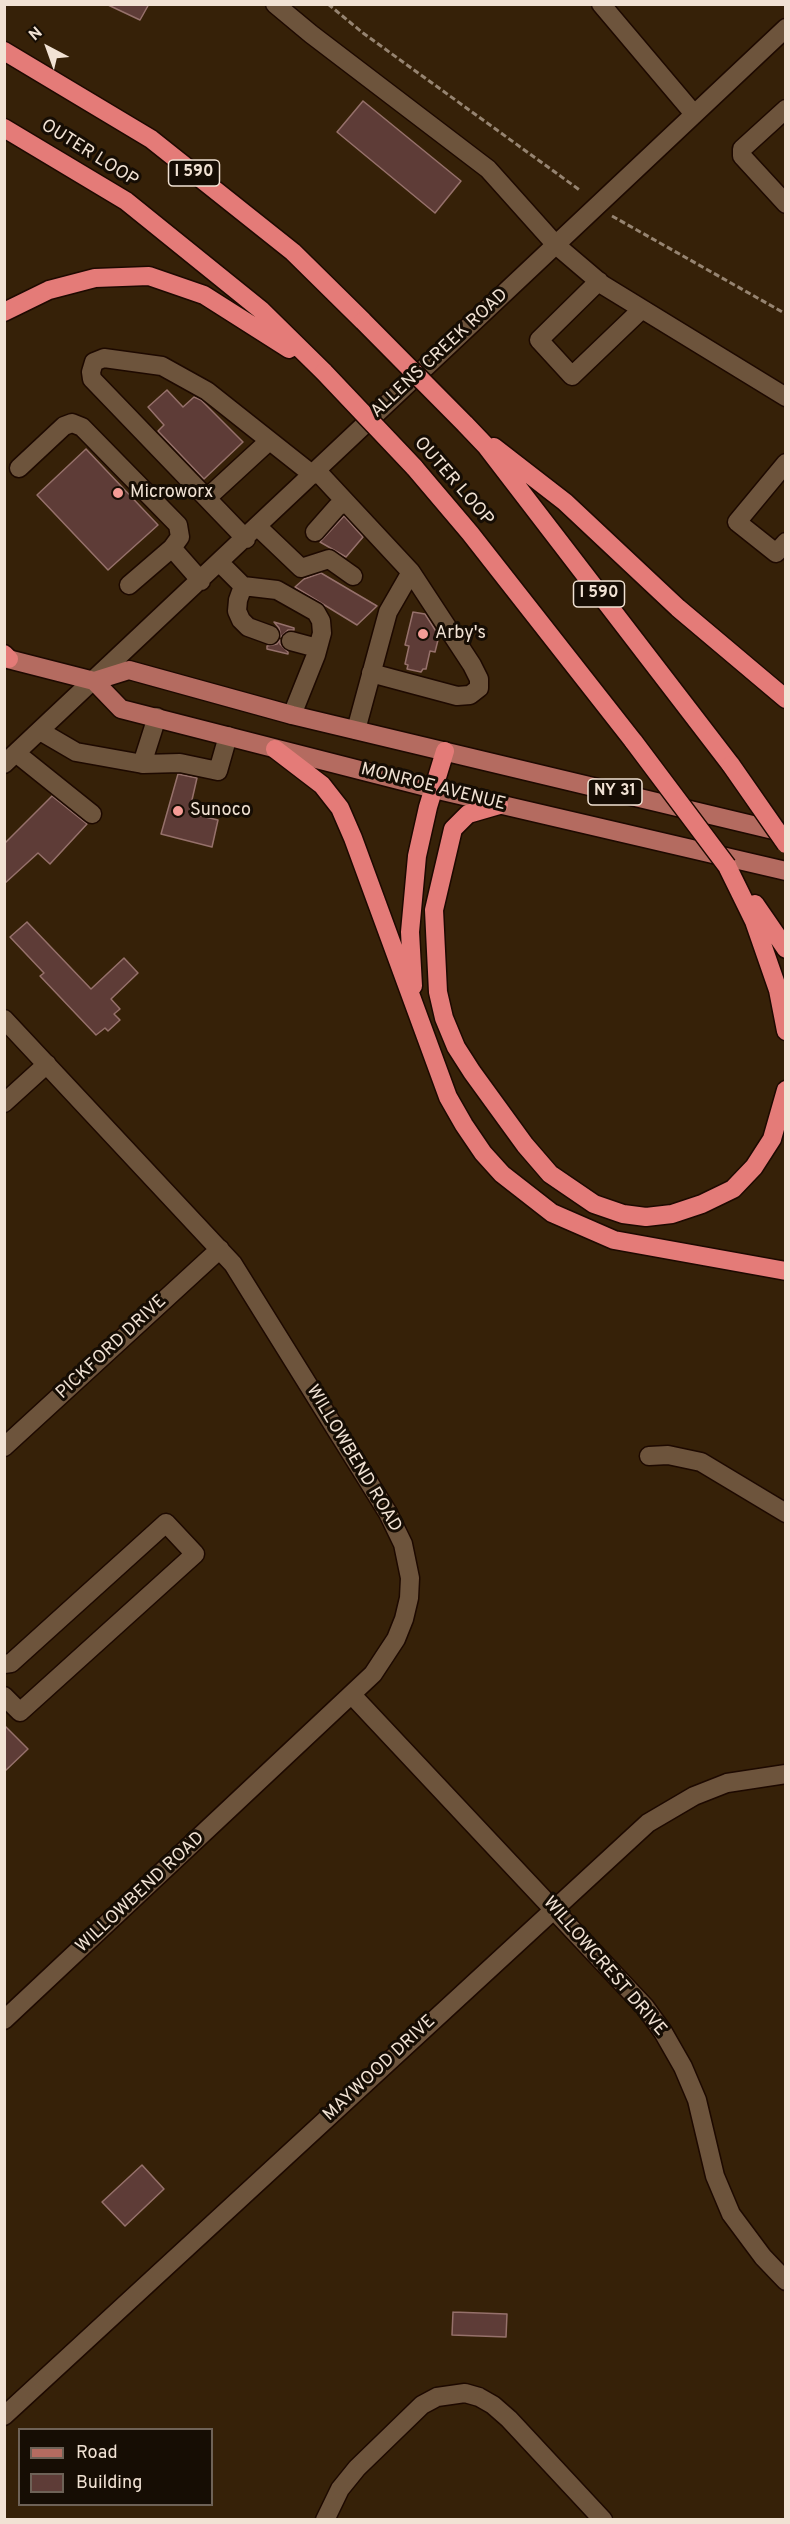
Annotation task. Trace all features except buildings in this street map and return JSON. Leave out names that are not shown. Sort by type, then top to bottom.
[{"type":"highway","name":"I 590","points":[[4,51],[151,139],[293,252],[465,424],[486,446],[731,765],[786,844]]},
{"type":"highway","name":"OUTER LOOP","points":[[4,128],[126,201],[261,310],[324,372],[414,467],[470,533],[634,742],[727,866],[762,923]]},
{"type":"highway","points":[[4,312],[49,290],[96,278],[150,276],[204,295],[324,372]]},
{"type":"highway","points":[[465,424],[565,502],[678,608],[786,699]]},
{"type":"highway","points":[[276,748],[322,785],[340,808],[448,1097],[483,1153],[502,1174],[552,1213],[614,1240],[786,1271]]},
{"type":"highway","points":[[413,1006],[410,932],[417,856],[445,752]]},
{"type":"highway","points":[[499,805],[468,814],[453,829],[435,910],[438,992],[444,1018],[456,1047],[497,1109],[550,1174],[594,1204],[623,1214],[646,1217],[672,1214],[702,1204],[733,1189],[754,1167],[772,1139],[786,1090]]},
{"type":"highway","points":[[762,923],[786,949]]},
{"type":"highway","points":[[762,923],[786,1031]]},
{"type":"main road","points":[[6,657],[94,681]]},
{"type":"main road","name":"MONROE AVENUE","points":[[786,833],[292,715],[129,670],[94,681],[121,709],[499,805],[786,871]]},
{"type":"street","points":[[275,4],[488,169],[556,245],[599,281],[641,310],[786,397]]},
{"type":"street","points":[[601,4],[694,114]]},
{"type":"street","name":"ALLENS CREEK ROAD","points":[[10,759],[785,29]]},
{"type":"street","points":[[786,109],[742,149],[742,156],[786,204]]},
{"type":"street","points":[[599,281],[539,340],[572,376],[641,310]]},
{"type":"street","points":[[353,576],[329,559],[301,568],[207,498],[92,379],[91,372],[94,362],[104,358],[162,366],[207,391],[269,441],[315,473],[411,572],[479,679],[479,688],[470,695],[457,696],[371,673]]},
{"type":"street","points":[[19,468],[64,426],[72,423],[82,427],[178,525],[180,537],[172,548],[129,585]]},
{"type":"street","points":[[207,498],[269,441]]},
{"type":"street","points":[[786,463],[737,522],[776,553],[786,542]]},
{"type":"street","points":[[315,532],[337,507],[345,503]]},
{"type":"street","points":[[172,548],[201,581]]},
{"type":"street","points":[[220,563],[243,586],[277,590],[315,612],[321,621],[322,633],[318,648],[292,715]]},
{"type":"street","points":[[356,730],[388,612],[411,572]]},
{"type":"street","points":[[243,586],[237,611],[241,620],[248,627],[270,635]]},
{"type":"street","points":[[291,641],[318,648]]},
{"type":"street","points":[[142,764],[157,717]]},
{"type":"street","points":[[40,731],[76,752],[142,764],[180,763],[218,771],[228,736]]},
{"type":"street","points":[[10,759],[92,814]]},
{"type":"street","name":"WILLOWBEND ROAD","points":[[4,1019],[233,1264],[388,1513],[403,1544],[410,1578],[409,1598],[404,1619],[386,1657],[373,1674],[4,2020]]},
{"type":"street","points":[[4,1103],[47,1064]]},
{"type":"street","name":"PICKFORD DRIVE","points":[[4,1447],[220,1249]]},
{"type":"street","points":[[650,1456],[668,1455],[701,1462],[786,1513]]},
{"type":"street","points":[[4,1664],[11,1663],[166,1523],[195,1554],[20,1712],[4,1696]]},
{"type":"street","name":"WILLOWCREST DRIVE","points":[[352,1695],[645,2007],[675,2050],[697,2100],[723,2199],[741,2229],[786,2281]]},
{"type":"street","name":"MAYWOOD DRIVE","points":[[4,2416],[615,1851],[669,1808],[694,1796],[728,1783],[786,1774]]},
{"type":"street","points":[[325,2520],[340,2489],[357,2468],[422,2405],[444,2395],[465,2393],[479,2397],[493,2405],[509,2419],[603,2520]]},
{"type":"path","points":[[328,4],[363,33],[580,191]]},
{"type":"path","points":[[612,216],[786,314]]},
{"type":"place","name":"Microworx","points":[[118,493]]},
{"type":"place","name":"Arby's","points":[[423,634]]},
{"type":"place","name":"Sunoco","points":[[178,811]]}]
